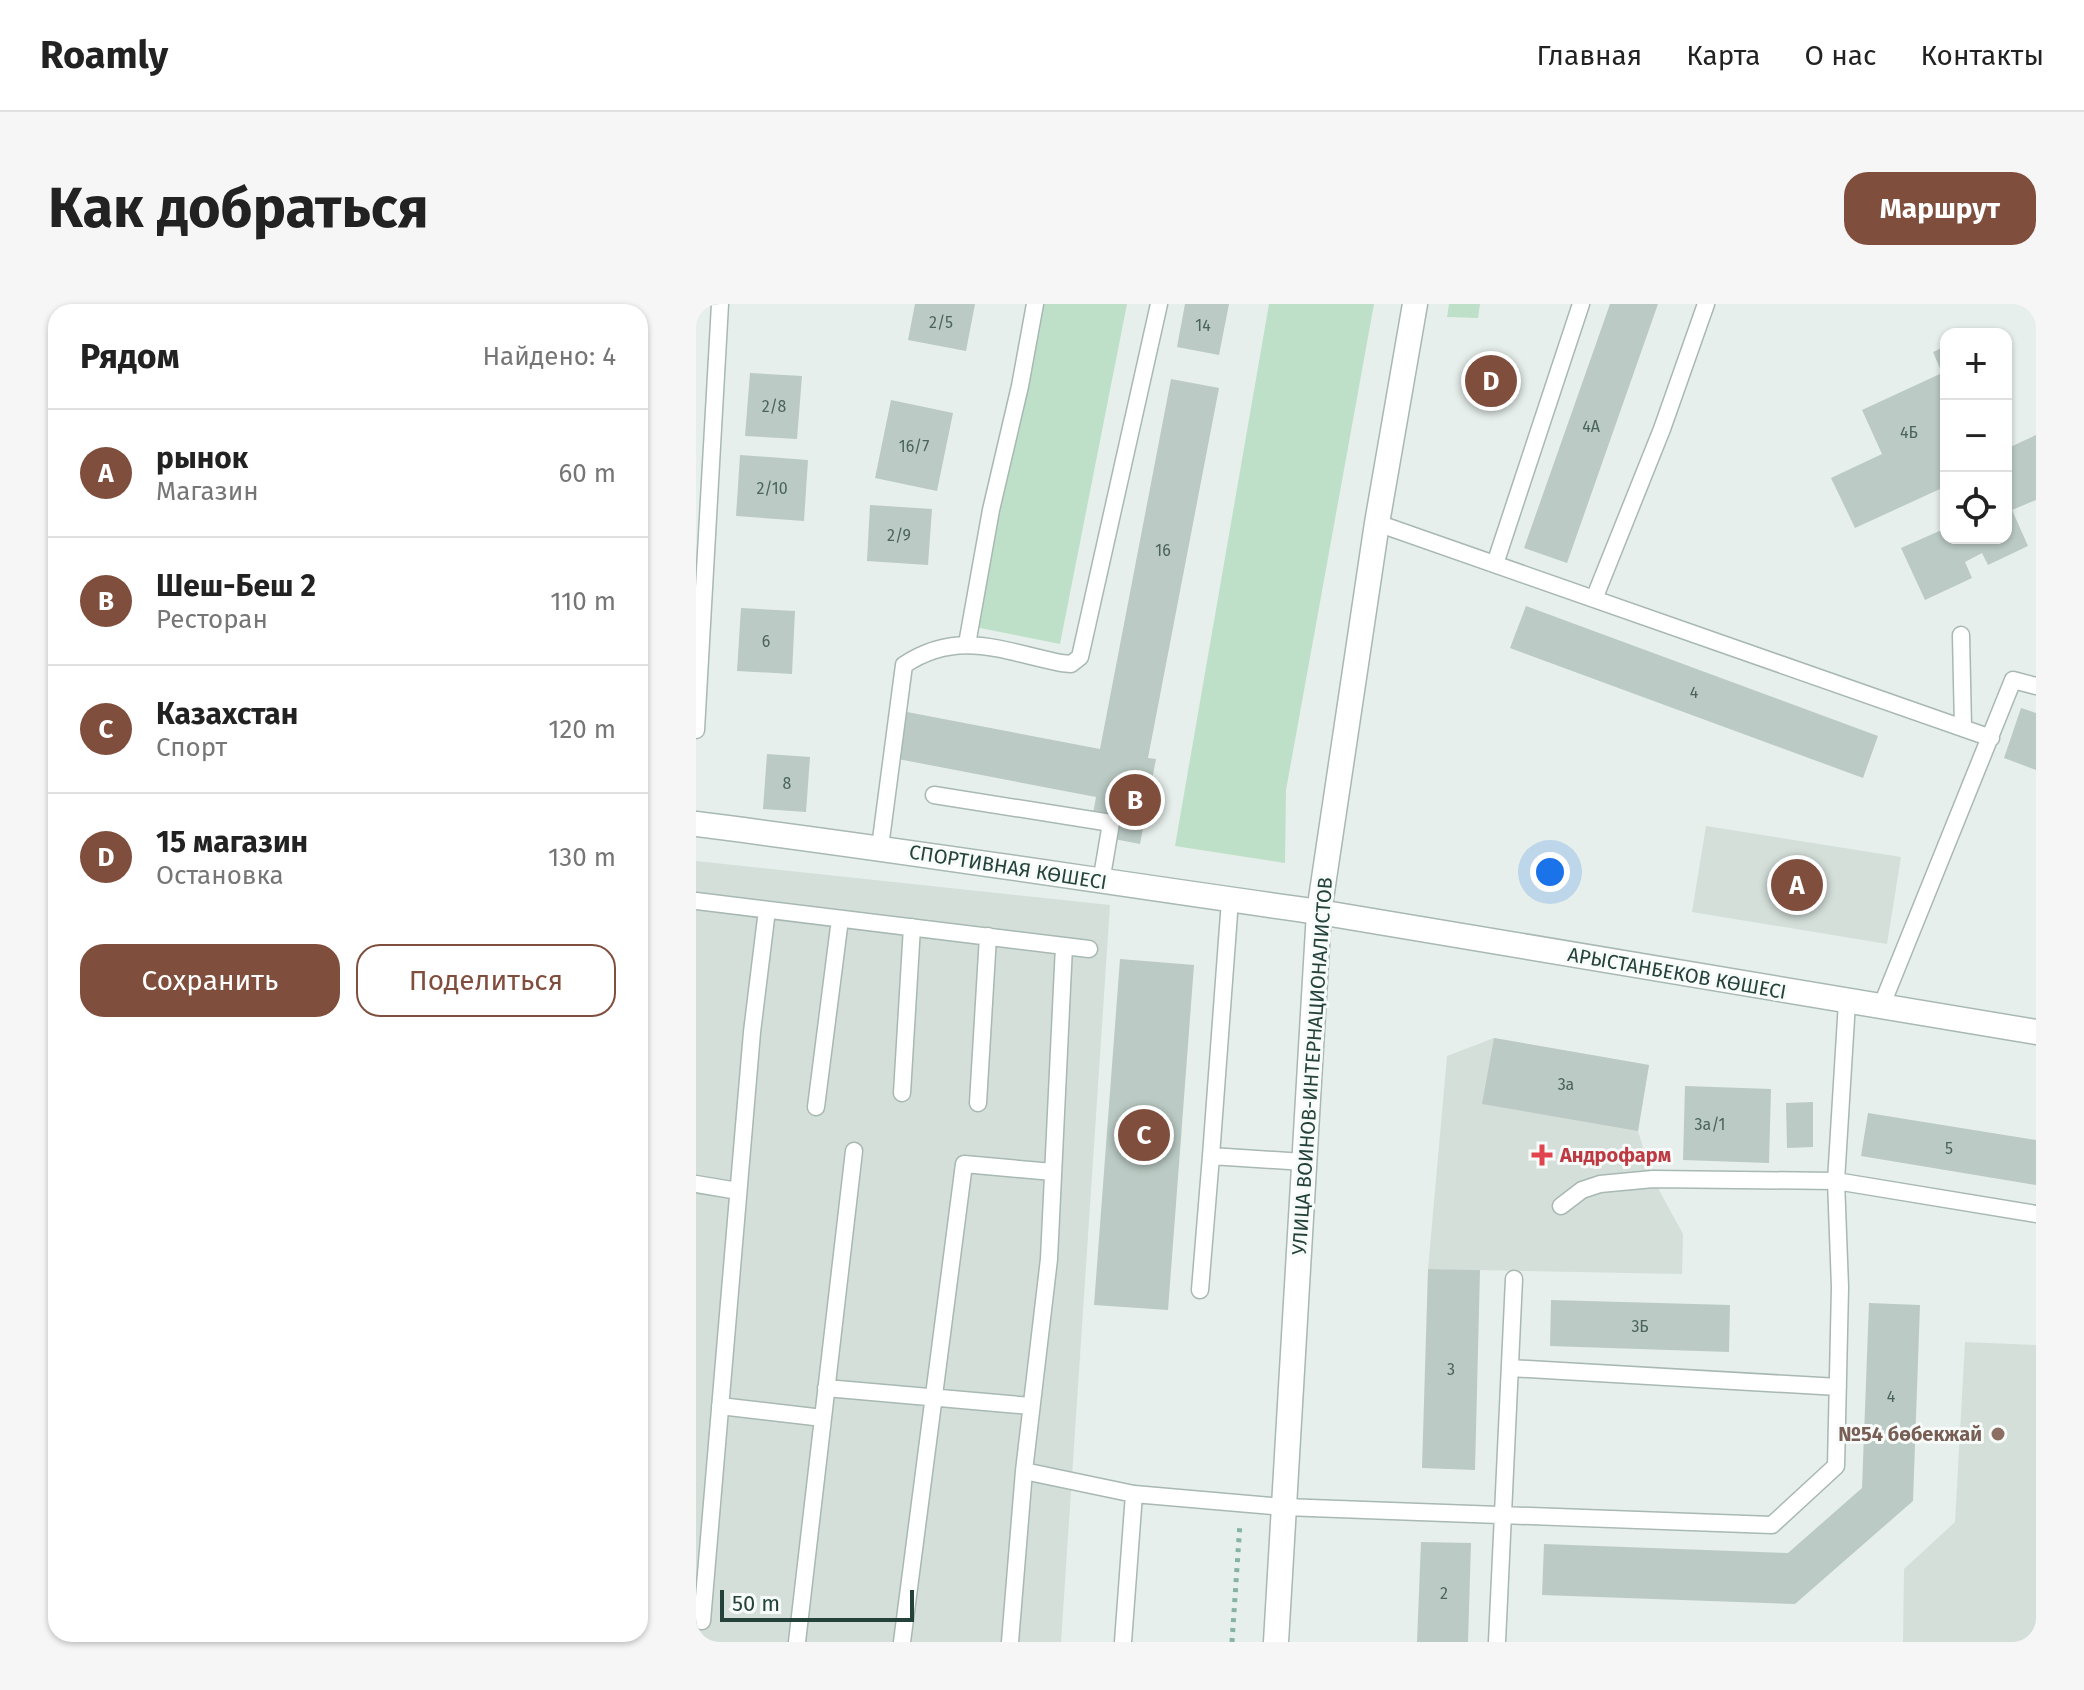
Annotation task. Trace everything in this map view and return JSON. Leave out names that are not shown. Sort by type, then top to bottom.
[{"type":"street","name":"УЛИЦА ВОИНОВ-ИНТЕРНАЦИОНАЛИСТОВ","points":[[1276,1642],[1319,912],[1377,523],[1415,304]]},
{"type":"street","name":"СПОРТИВНАЯ КӨШЕСІ","points":[[696,824],[880,847],[1319,912]]},
{"type":"street","name":"АРЫСТАНБЕКОВ КӨШЕСІ","points":[[1319,912],[2036,1032]]},
{"type":"lane","points":[[696,730],[720,304]]},
{"type":"lane","points":[[967,644],[991,510],[1020,386],[1035,304]]},
{"type":"lane","points":[[880,847],[904,665],[923,652],[967,644],[1061,663],[1071,664],[1080,657],[1159,304]]},
{"type":"lane","points":[[1495,564],[1581,304]]},
{"type":"lane","points":[[1594,599],[1662,429],[1706,304]]},
{"type":"lane","points":[[1377,523],[1991,738]]},
{"type":"lane","points":[[1961,635],[1963,728]]},
{"type":"lane","points":[[1881,1007],[2013,680],[2036,686]]},
{"type":"lane","points":[[934,795],[1111,823],[1101,882]]},
{"type":"lane","points":[[1200,1290],[1230,900]]},
{"type":"lane","points":[[696,901],[1089,949]]},
{"type":"lane","points":[[696,1620],[702,1621],[752,1032],[767,910]]},
{"type":"lane","points":[[816,1107],[840,919]]},
{"type":"lane","points":[[902,1093],[912,927]]},
{"type":"lane","points":[[978,1103],[988,936]]},
{"type":"lane","points":[[1010,1642],[1024,1471],[1049,1259],[1064,946]]},
{"type":"lane","points":[[1024,1471],[1134,1494],[1241,1504],[1772,1525],[1836,1466],[1840,1287],[1836,1181],[1847,1002]]},
{"type":"lane","points":[[797,1642],[854,1151]]},
{"type":"lane","points":[[1211,1156],[1304,1162]]},
{"type":"lane","points":[[902,1642],[964,1164],[1053,1172]]},
{"type":"lane","points":[[1561,1206],[1582,1190],[1600,1184],[1653,1179],[1836,1181],[2036,1214]]},
{"type":"lane","points":[[696,1184],[738,1191]]},
{"type":"lane","points":[[1497,1642],[1514,1279]]},
{"type":"lane","points":[[1510,1368],[1838,1387]]},
{"type":"lane","points":[[826,1388],[1031,1406]]},
{"type":"lane","points":[[720,1406],[823,1418]]},
{"type":"lane","points":[[1123,1642],[1134,1494]]},
{"type":"path","points":[[1232,1642],[1241,1504]]},
{"type":"shaded area","points":[[1706,826],[1901,857],[1887,944],[1692,912]]},
{"type":"shaded area","points":[[696,861],[1110,905],[1061,1642],[696,1642]]},
{"type":"shaded area","name":"Андрофарм","points":[[1494,1038],[1649,1065],[1638,1131],[1653,1179],[1683,1234],[1682,1274],[1428,1269],[1447,1056]]},
{"type":"shaded area","name":"№54 бөбекжай","points":[[1965,1342],[2036,1345],[2036,1642],[1903,1642],[1904,1569],[1955,1522]]},
{"type":"green space","points":[[1039,304],[1127,304],[1060,644],[975,627]]},
{"type":"green space","points":[[1269,304],[1374,304],[1286,790],[1285,863],[1175,846]]},
{"type":"green space","points":[[1449,304],[1480,304],[1478,318],[1447,317]]},
{"type":"building","points":[[915,304],[975,304],[966,351],[908,340]]},
{"type":"building","points":[[1185,304],[1229,304],[1219,355],[1177,347]]},
{"type":"building","points":[[1610,304],[1658,304],[1567,563],[1524,548]]},
{"type":"building","points":[[1940,349],[1940,368],[1933,352]]},
{"type":"building","points":[[750,373],[802,376],[797,439],[745,436]]},
{"type":"building","points":[[1940,374],[1940,489],[1855,528],[1831,478],[1882,454],[1862,410]]},
{"type":"building","points":[[1171,379],[1219,388],[1148,758],[1156,759],[1140,844],[1114,839],[1118,819],[1093,814],[1096,797],[898,759],[907,712],[1100,749]]},
{"type":"building","points":[[891,400],[953,413],[937,491],[875,478]]},
{"type":"building","points":[[2036,435],[2036,500],[2012,510],[2012,472],[2012,446]]},
{"type":"building","points":[[740,455],[808,460],[804,521],[736,516]]},
{"type":"building","points":[[870,505],[932,509],[928,565],[867,561]]},
{"type":"building","points":[[2012,510],[2028,546],[1988,565],[1982,553],[1965,562],[1972,578],[1925,600],[1901,548],[1940,531],[1940,544],[2012,544]]},
{"type":"building","points":[[1526,606],[1878,736],[1863,778],[1510,648]]},
{"type":"building","points":[[741,608],[795,611],[792,674],[737,671]]},
{"type":"building","points":[[2021,708],[2036,713],[2036,770],[2004,758]]},
{"type":"building","points":[[767,754],[810,757],[806,812],[763,809]]},
{"type":"building","points":[[1120,959],[1194,965],[1168,1310],[1094,1305]]},
{"type":"building","points":[[1494,1038],[1649,1065],[1638,1131],[1482,1104]]},
{"type":"building","points":[[1685,1086],[1771,1089],[1769,1163],[1683,1160]]},
{"type":"building","points":[[1813,1102],[1813,1147],[1787,1148],[1786,1103]]},
{"type":"building","points":[[1868,1113],[2036,1140],[2036,1185],[1861,1156]]},
{"type":"building","points":[[1428,1269],[1480,1270],[1475,1470],[1422,1468]]},
{"type":"building","points":[[1551,1300],[1730,1305],[1729,1352],[1550,1346]]},
{"type":"building","points":[[1869,1303],[1920,1305],[1913,1501],[1795,1604],[1542,1595],[1544,1544],[1788,1553],[1862,1488]]},
{"type":"building","points":[[1421,1542],[1471,1543],[1468,1642],[1417,1642]]},
{"type":"place","name":"15 магазин","points":[[1491,381]]},
{"type":"place","name":"Шеш-Беш 2","points":[[1135,800]]},
{"type":"place","name":"рынок","points":[[1797,885]]},
{"type":"place","name":"Казахстан","points":[[1144,1135]]},
{"type":"place","name":"Андрофарм","points":[[1542,1155]]},
{"type":"place","name":"№54 бөбекжай","points":[[1998,1434]]}]
